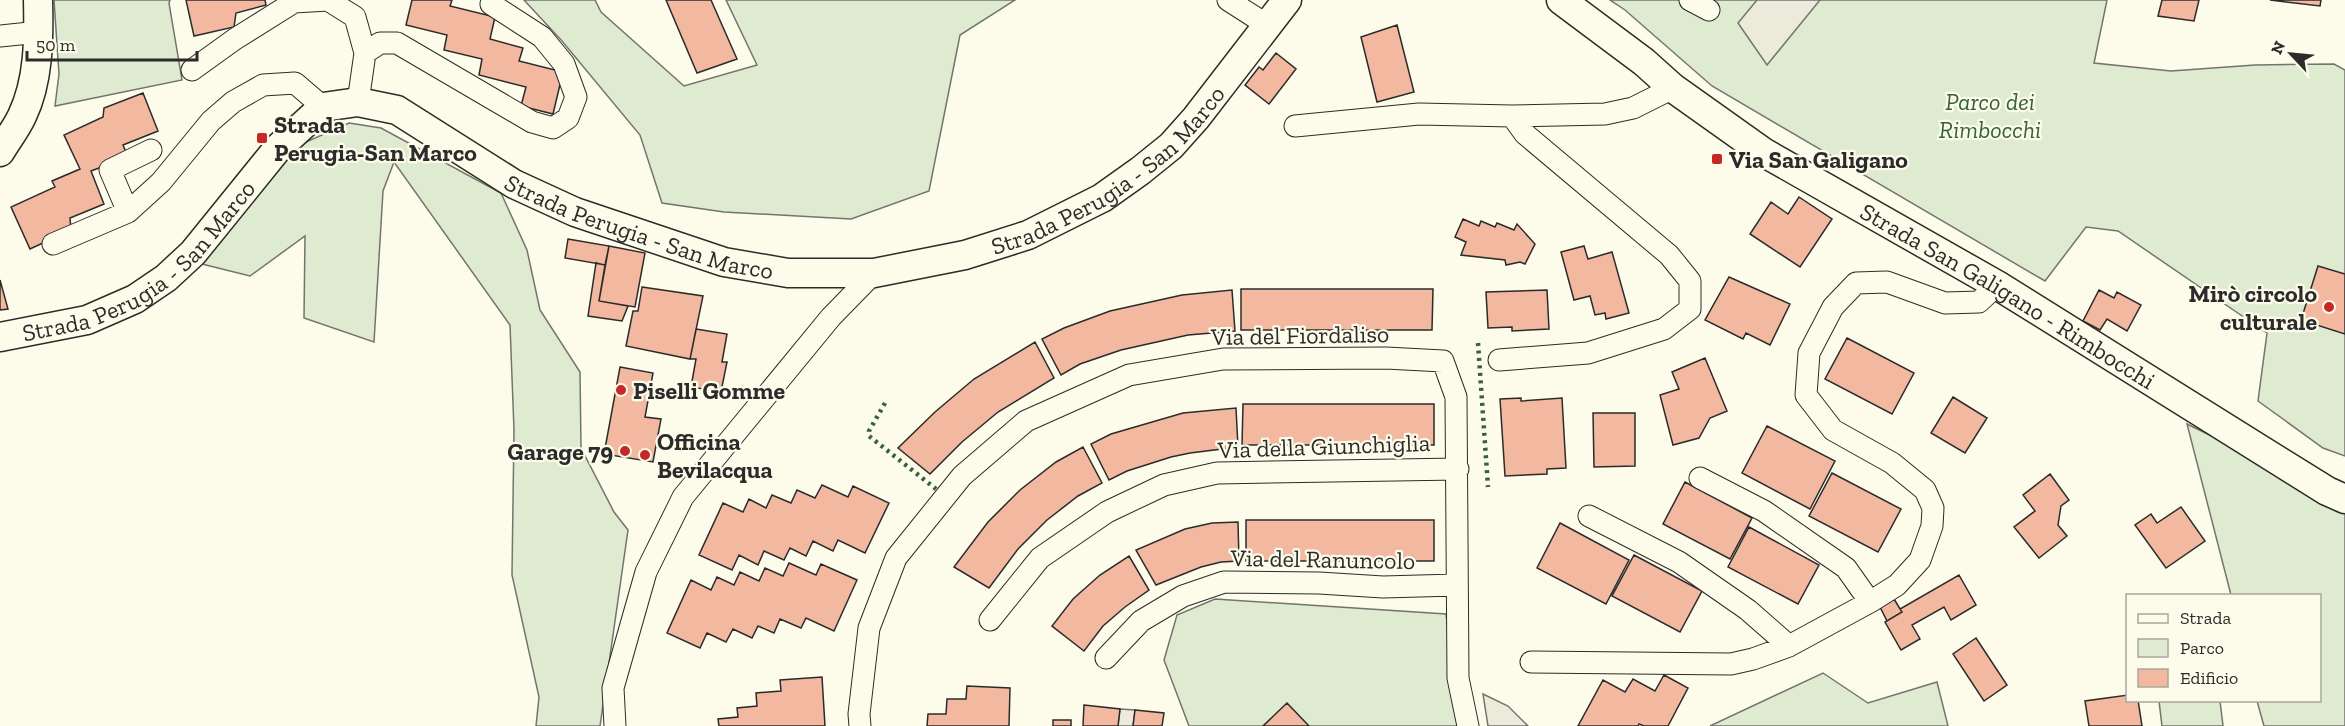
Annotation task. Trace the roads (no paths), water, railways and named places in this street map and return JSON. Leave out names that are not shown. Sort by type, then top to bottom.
[{"type":"main road","points":[[0,152],[23,115],[34,75],[39,32],[38,0]]},
{"type":"main road","name":"Strada Perugia - San Marco","points":[[0,337],[87,321],[135,299],[166,278],[193,253],[278,148],[323,106],[358,102],[397,110],[514,184],[575,212],[724,262],[789,273],[874,273],[965,255],[1028,235],[1102,198],[1171,146],[1196,118],[1287,0]]},
{"type":"main road","name":"Strada San Galigano - Rimbocchi","points":[[1561,0],[1644,62],[1673,88],[1764,152],[1997,285],[2321,487],[2345,499]]},
{"type":"street","points":[[192,70],[235,39],[294,2],[328,0],[355,17],[365,53],[358,102]]},
{"type":"street","points":[[1228,0],[1267,25]]},
{"type":"street","points":[[365,53],[380,43],[397,43],[532,122],[554,128],[568,118],[576,97],[564,64],[542,37],[491,4]]},
{"type":"street","points":[[0,36],[39,32]]},
{"type":"street","points":[[52,244],[128,212],[161,182],[211,121],[233,102],[263,85],[295,83],[323,106]]},
{"type":"street","points":[[1295,126],[1419,114],[1512,116],[1605,114],[1633,108],[1673,88]]},
{"type":"street","points":[[1499,360],[1588,353],[1664,329],[1690,309],[1690,281],[1669,255],[1525,134],[1512,116]]},
{"type":"street","points":[[128,212],[110,170],[151,150]]},
{"type":"street","points":[[615,726],[613,688],[646,572],[683,497],[831,317],[874,273]]},
{"type":"street","points":[[1531,662],[1731,664],[1753,660],[1789,646],[1897,585],[1920,560],[1932,526],[1933,508],[1925,490],[1892,463],[1833,430],[1806,395],[1809,353],[1833,307],[1856,283],[1887,282],[1945,303],[1979,302],[1997,285]]},
{"type":"street","name":"Via del Fiordaliso","points":[[860,726],[859,714],[869,628],[898,556],[962,476],[1026,421],[1129,375],[1223,359],[1386,358],[1443,361],[1456,397],[1458,469]]},
{"type":"street","points":[[1458,469],[1456,585],[1458,678],[1468,726]]},
{"type":"street","name":"Via della Giunchiglia","points":[[990,620],[1040,558],[1107,512],[1164,485],[1217,473],[1458,469]]},
{"type":"street","points":[[1700,478],[1764,511],[1846,568],[1870,602]]},
{"type":"street","points":[[1589,516],[1679,562],[1748,610],[1789,646]]},
{"type":"street","name":"Via del Ranuncolo","points":[[1106,658],[1141,621],[1183,596],[1224,582],[1319,583],[1383,587],[1456,585]]},
{"type":"place","name":"Strada Perugia-San Marco","points":[[262,138]]},
{"type":"place","name":"Via San Galigano","points":[[1717,159]]},
{"type":"place","name":"Mirò circolo culturale","points":[[2329,307]]},
{"type":"place","name":"Piselli Gomme","points":[[621,390]]},
{"type":"place","name":"Garage 79","points":[[625,451]]},
{"type":"place","name":"Officina Bevilacqua","points":[[645,455]]},
{"type":"park label","name":"Parco dei Rimbocchi","points":[[1990,115]]}]
